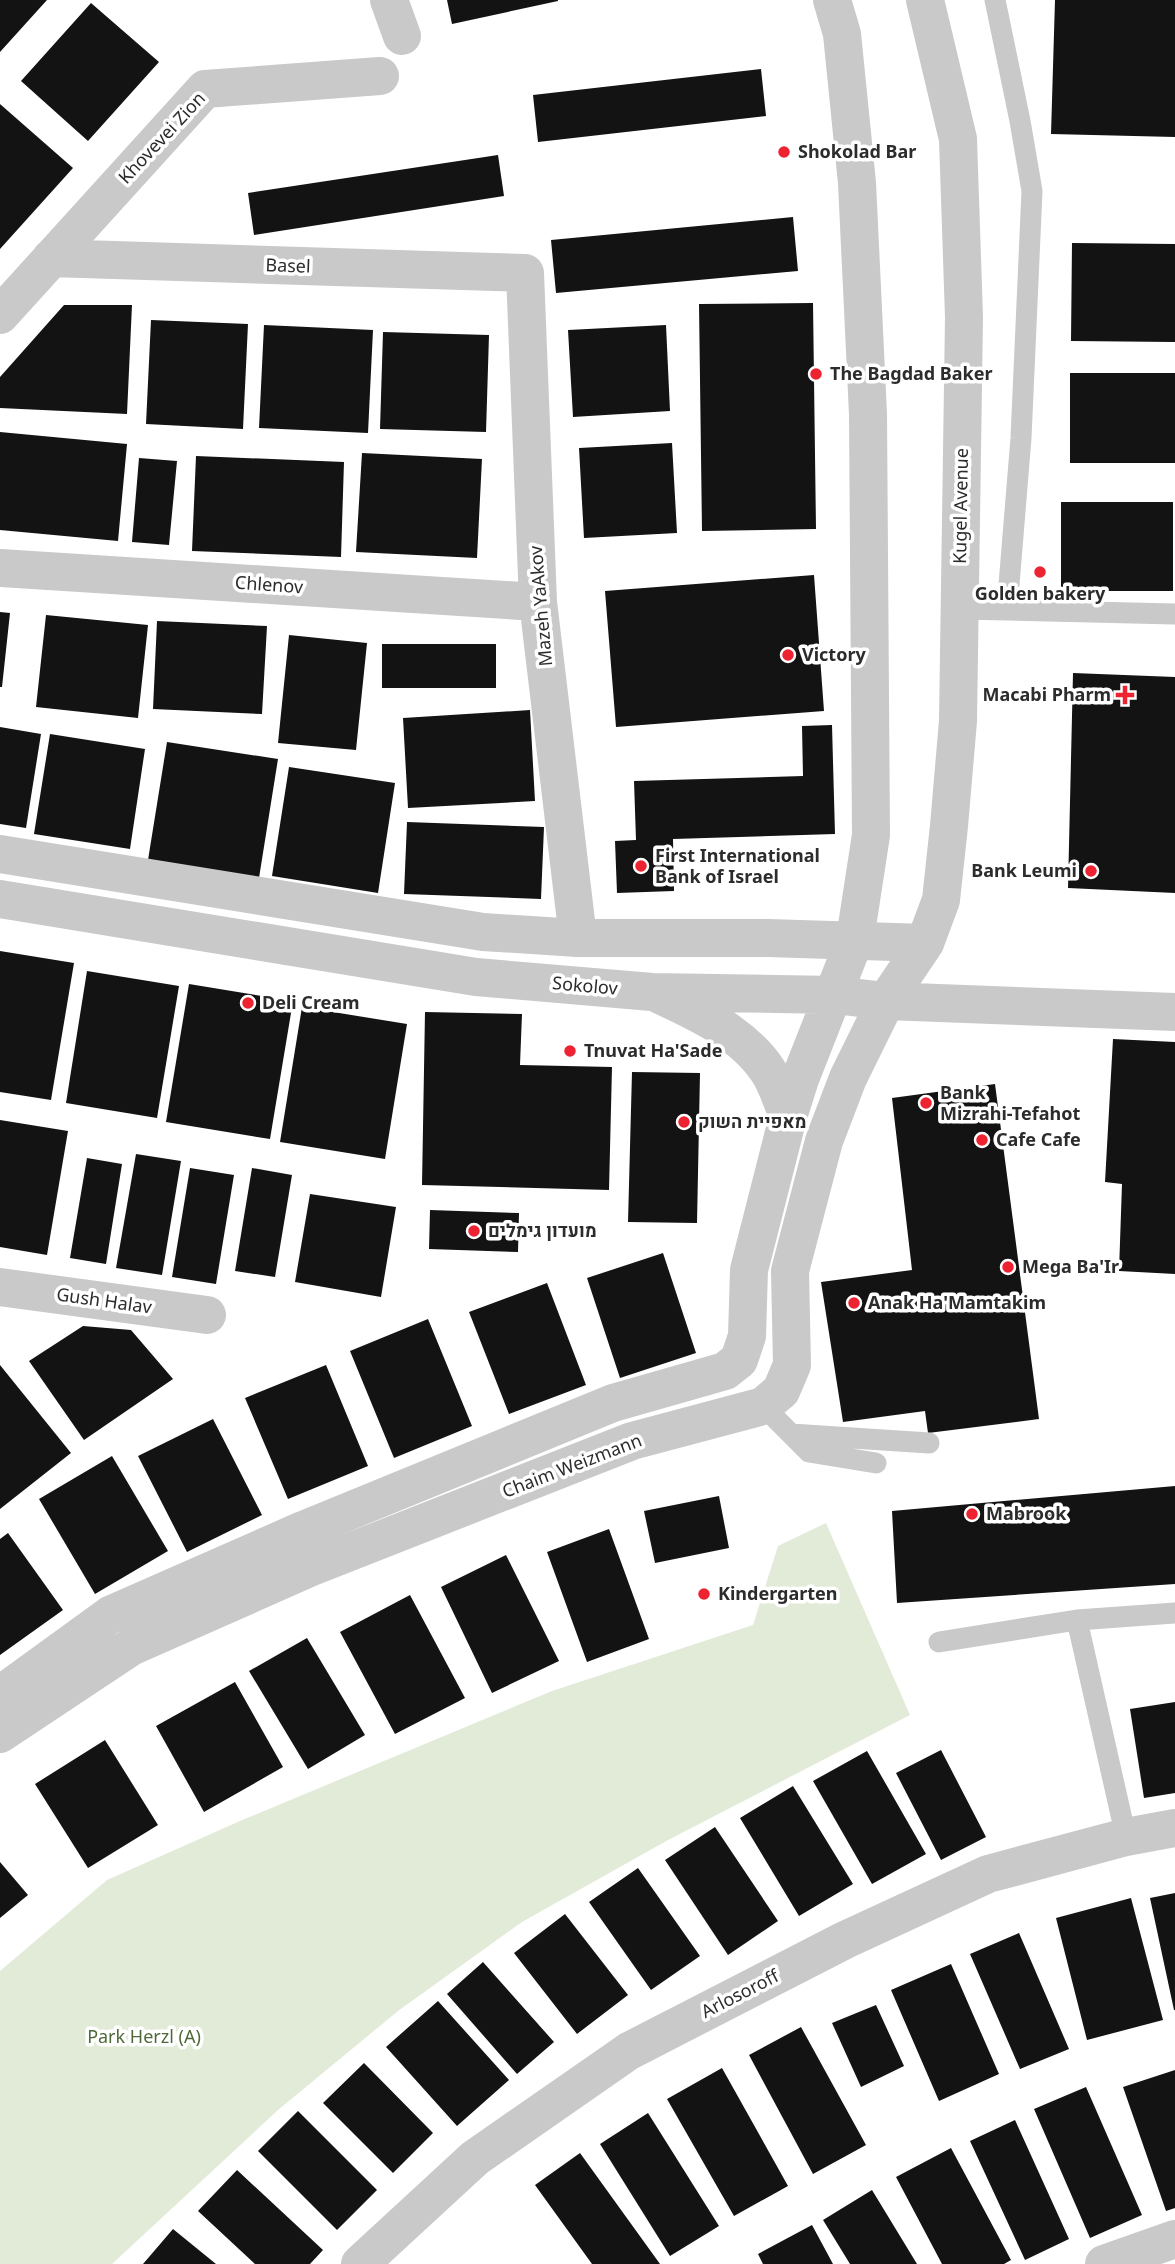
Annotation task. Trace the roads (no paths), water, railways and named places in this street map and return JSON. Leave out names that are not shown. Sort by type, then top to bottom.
[{"type":"street","points":[[389,0],[402,36]]},
{"type":"street","points":[[0,1695],[110,1615],[303,1531],[613,1403],[725,1371],[739,1360],[747,1336],[749,1270],[788,1116],[855,939],[871,835],[868,414],[857,183],[842,34],[832,0]]},
{"type":"street","name":"Kugel Avenue","points":[[886,1001],[925,943],[941,900],[958,721],[964,317],[958,139],[925,0]]},
{"type":"street","name":"Khovevei Zion","points":[[0,315],[205,89],[380,76]]},
{"type":"street","name":"Basel","points":[[51,258],[525,273]]},
{"type":"street","name":"Mazeh YaAkov","points":[[525,273],[538,602],[578,938]]},
{"type":"street","name":"Chlenov","points":[[0,568],[538,602]]},
{"type":"street","points":[[0,854],[483,932],[578,938],[855,939],[925,943]]},
{"type":"street","name":"Sokolov","points":[[0,900],[476,976],[652,992],[834,995],[886,1001],[1175,1012]]},
{"type":"street","points":[[652,992],[692,1010],[750,1049],[768,1071],[788,1116]]},
{"type":"street","points":[[763,1406],[781,1391],[792,1365],[790,1272],[824,1141],[848,1078],[886,1001]]},
{"type":"street","name":"Gush Halav","points":[[3,1290],[207,1315]]},
{"type":"street","name":"Chaim Weizmann","points":[[0,1734],[131,1647],[314,1566],[632,1441],[763,1406]]},
{"type":"street","name":"Arlosoroff","points":[[360,2264],[475,2158],[629,2051],[845,1940],[988,1874],[1126,1837],[1175,1828]]},
{"type":"street","points":[[1104,2264],[1175,2239]]},
{"type":"lane","points":[[995,0],[1032,191],[1021,438],[1007,609]]},
{"type":"lane","points":[[960,609],[1175,614]]},
{"type":"lane","points":[[763,1406],[810,1452],[876,1463]]},
{"type":"lane","points":[[791,1434],[929,1443]]},
{"type":"lane","points":[[939,1642],[1077,1620],[1175,1613]]},
{"type":"lane","points":[[1077,1620],[1126,1837]]},
{"type":"place","name":"Shokolad Bar","points":[[784,152]]},
{"type":"place","name":"The Bagdad Baker","points":[[816,374]]},
{"type":"place","name":"Golden bakery","points":[[1040,572]]},
{"type":"place","name":"Victory","points":[[788,655]]},
{"type":"place","name":"Macabi Pharm","points":[[1125,695]]},
{"type":"place","name":"First International Bank of Israel","points":[[641,866]]},
{"type":"place","name":"Bank Leumi","points":[[1091,871]]},
{"type":"place","name":"Deli Cream","points":[[248,1003]]},
{"type":"place","name":"Tnuvat Ha'Sade","points":[[570,1051]]},
{"type":"place","name":"Bank Mizrahi-Tefahot","points":[[926,1103]]},
{"type":"place","name":"מאפיית השוק","points":[[684,1122]]},
{"type":"place","name":"Cafe Cafe","points":[[982,1140]]},
{"type":"place","name":"מועדון גימלים","points":[[474,1231]]},
{"type":"place","name":"Mega Ba'Ir","points":[[1008,1267]]},
{"type":"place","name":"Anak Ha'Mamtakim","points":[[854,1303]]},
{"type":"place","name":"Mabrook","points":[[972,1514]]},
{"type":"place","name":"Kindergarten","points":[[704,1594]]},
{"type":"park label","name":"Park Herzl (A)","points":[[144,2037]]}]
